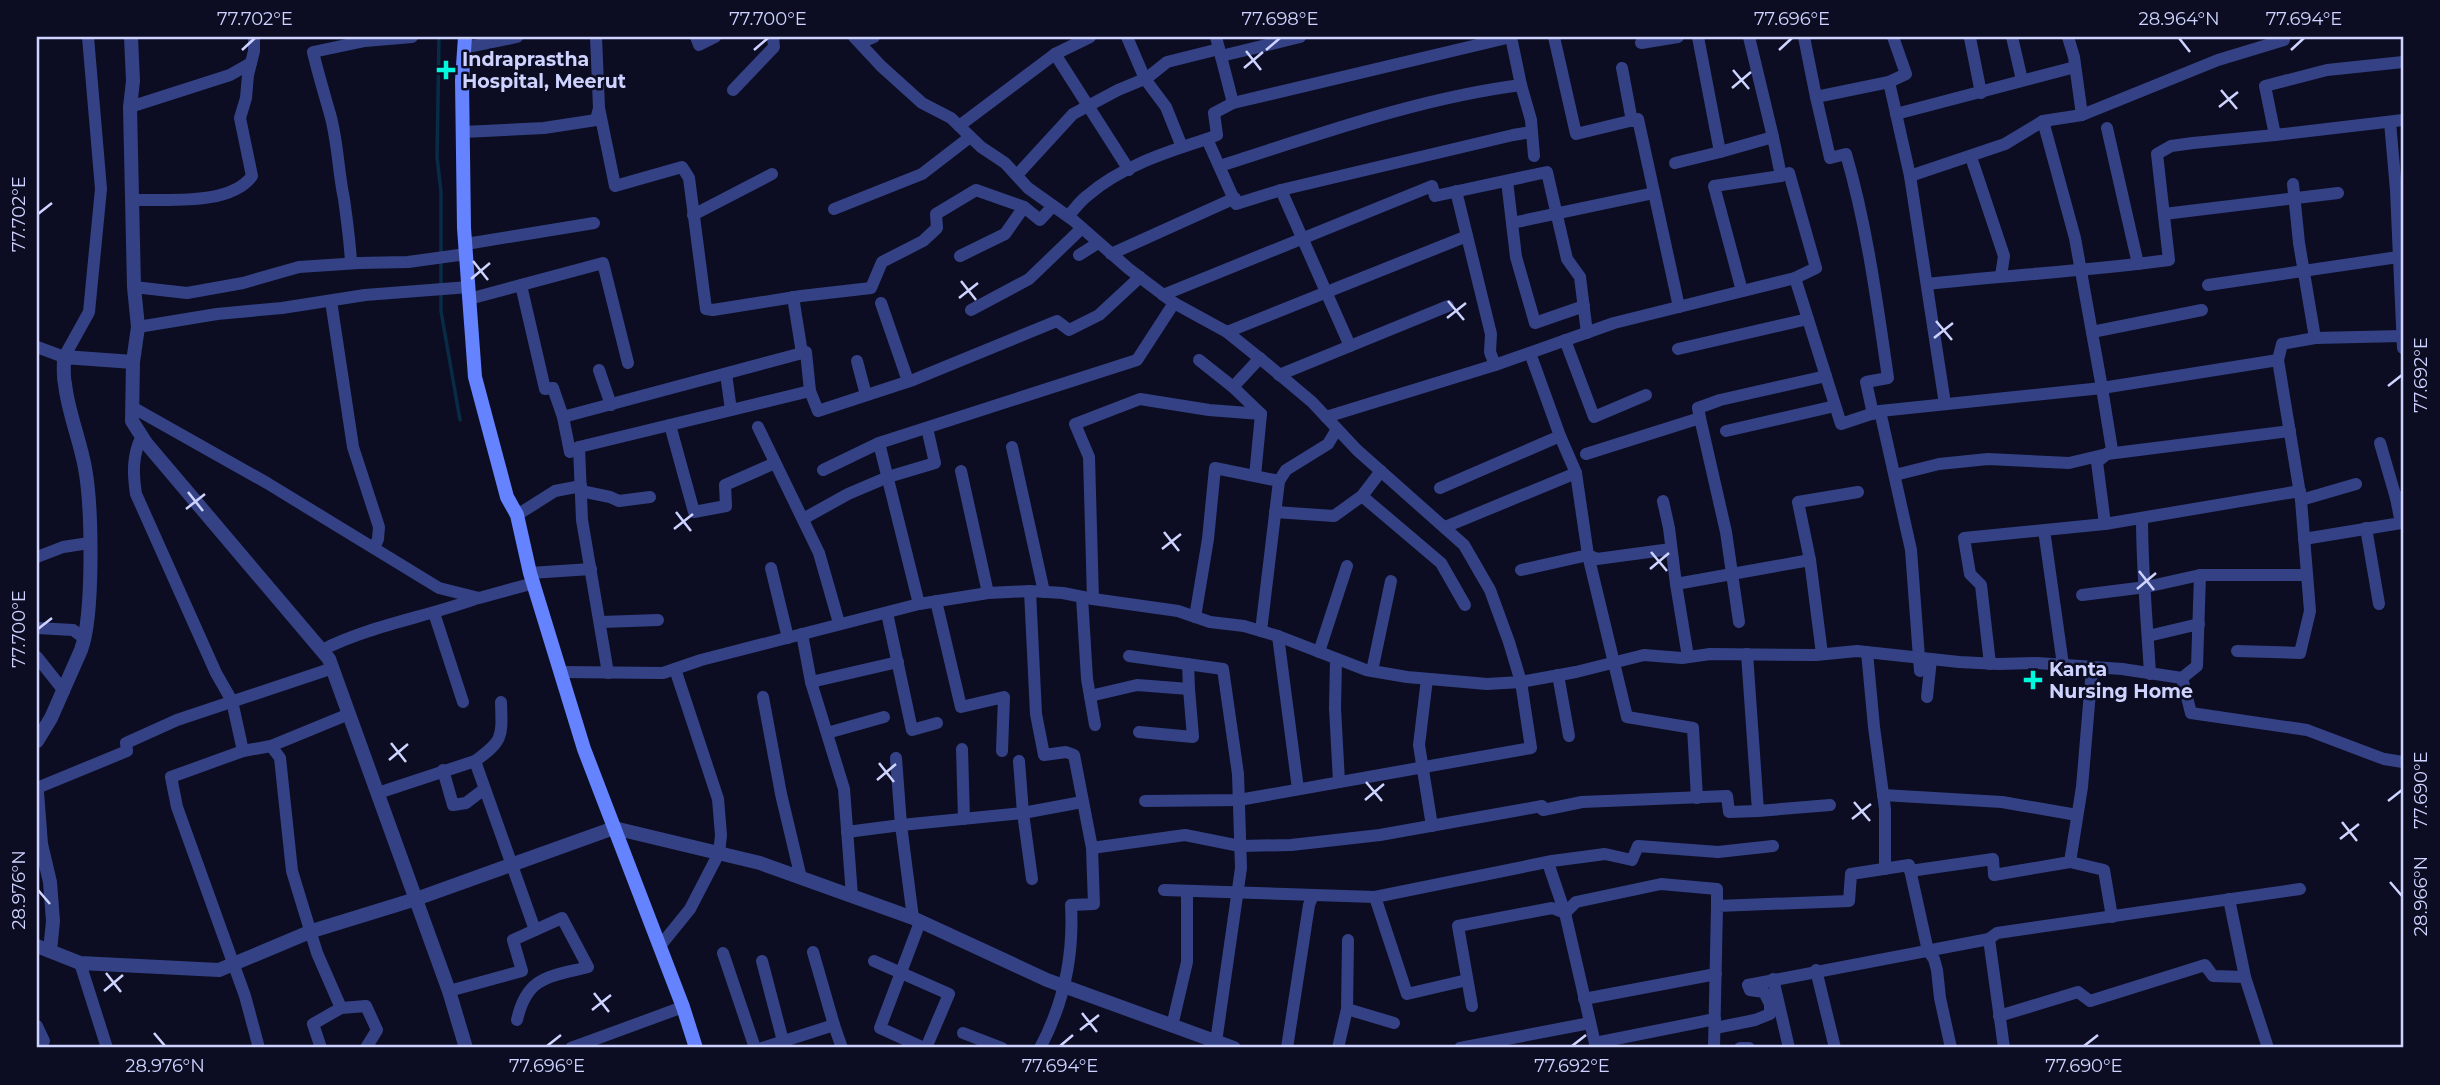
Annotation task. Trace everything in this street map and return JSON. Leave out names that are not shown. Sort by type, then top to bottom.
[{"type":"main road","points":[[465,43],[462,80],[466,249],[475,377],[507,497],[517,515],[532,578],[584,749],[683,1007],[696,1048]]},
{"type":"street","points":[[37,741],[64,691],[85,639],[89,544],[86,471],[65,385],[64,357],[89,312],[102,189],[88,37]]},
{"type":"street","points":[[131,37],[134,287],[138,327],[133,362],[132,421],[329,659],[449,991],[466,1048]]},
{"type":"street","points":[[133,200],[217,197],[248,182],[252,176],[240,118],[246,99],[254,37]]},
{"type":"street","points":[[313,37],[313,52],[320,86],[331,115],[339,161],[348,219],[351,263]]},
{"type":"street","points":[[313,52],[365,41],[412,37]]},
{"type":"street","points":[[465,43],[517,37]]},
{"type":"street","points":[[596,37],[599,107],[615,186],[682,167],[689,178],[706,309],[871,288],[882,262],[923,240],[937,228],[936,214],[976,190],[1024,207],[1040,220],[1053,206]]},
{"type":"street","points":[[696,37],[699,45],[715,37]]},
{"type":"street","points":[[733,90],[774,47],[773,37]]},
{"type":"street","points":[[857,40],[874,37]]},
{"type":"street","points":[[959,126],[1055,54],[1090,37]]},
{"type":"street","points":[[1127,37],[1144,79],[1166,107],[1182,147]]},
{"type":"street","points":[[1017,175],[1073,114],[1144,79],[1167,62],[1219,47],[1300,37]]},
{"type":"street","points":[[1068,216],[1086,196],[1129,170],[1164,152],[1217,135],[1214,113],[1233,103],[1514,37],[1534,156]]},
{"type":"street","points":[[1554,37],[1576,134],[1638,119],[1679,307]]},
{"type":"street","points":[[1641,43],[1678,37]]},
{"type":"street","points":[[1698,37],[1720,152]]},
{"type":"street","points":[[1749,37],[1782,176]]},
{"type":"street","points":[[1804,37],[1830,158],[1846,154],[1856,188],[1873,278],[1888,378],[1866,382],[1895,475],[1912,550],[1927,697]]},
{"type":"street","points":[[1816,97],[1889,82],[1906,74],[1893,37]]},
{"type":"street","points":[[2012,37],[2022,80]]},
{"type":"street","points":[[2068,37],[2082,115]]},
{"type":"street","points":[[1910,176],[2005,144],[2043,121],[2082,115],[2218,60],[2284,40],[2283,37]]},
{"type":"street","points":[[1970,38],[1980,93]]},
{"type":"street","points":[[857,40],[922,103],[951,118],[970,137],[1005,163],[1028,188],[1068,216],[1169,299],[1227,332],[1312,402],[1381,471],[1464,545],[1490,590],[1521,681],[1531,748],[1239,800],[1144,801]]},
{"type":"street","points":[[1219,47],[1233,103]]},
{"type":"street","points":[[1055,54],[1129,170]]},
{"type":"street","points":[[2275,135],[2265,86],[2327,70],[2403,62]]},
{"type":"street","points":[[130,107],[230,75],[251,63]]},
{"type":"street","points":[[1896,114],[2075,67]]},
{"type":"street","points":[[1622,68],[1632,121]]},
{"type":"street","points":[[1889,82],[1910,176],[1945,404]]},
{"type":"street","points":[[1226,164],[1377,116],[1472,91],[1521,85]]},
{"type":"street","points":[[463,132],[544,128],[596,120],[599,107]]},
{"type":"street","points":[[2043,121],[2075,238],[2112,450],[2097,462],[2105,524]]},
{"type":"street","points":[[1927,284],[2081,271],[2169,260],[2157,154],[2171,146],[2193,142],[2214,142],[2397,121],[2400,189],[2398,257],[2403,348]]},
{"type":"street","points":[[2107,128],[2137,264]]},
{"type":"street","points":[[1207,139],[1236,204],[1281,190],[1532,132]]},
{"type":"street","points":[[834,209],[922,174],[970,137]]},
{"type":"street","points":[[1675,163],[1773,137]]},
{"type":"street","points":[[1973,163],[2004,256],[2001,276]]},
{"type":"street","points":[[823,470],[879,443],[1137,360],[1169,299],[1301,239],[1432,186],[1435,196],[1548,172],[1567,259],[1580,277],[1587,333]]},
{"type":"street","points":[[1326,417],[1495,365],[1614,323],[1795,278],[1816,268],[1790,173],[1714,186],[1742,291]]},
{"type":"street","points":[[694,215],[772,174]]},
{"type":"street","points":[[1507,181],[1516,257],[1535,323],[1584,306]]},
{"type":"street","points":[[2293,184],[2315,338]]},
{"type":"street","points":[[1281,190],[1350,346]]},
{"type":"street","points":[[1456,191],[1491,334],[1490,352],[1495,365]]},
{"type":"street","points":[[1512,223],[1654,193]]},
{"type":"street","points":[[2164,214],[2338,193]]},
{"type":"street","points":[[1111,254],[1235,198]]},
{"type":"street","points":[[960,256],[1004,234],[1024,207]]},
{"type":"street","points":[[134,287],[187,293],[243,283],[299,267],[408,262],[594,223]]},
{"type":"street","points":[[971,310],[1029,279],[1082,228]]},
{"type":"street","points":[[1227,332],[1467,236]]},
{"type":"street","points":[[1079,255],[1098,243]]},
{"type":"street","points":[[2208,285],[2398,257]]},
{"type":"street","points":[[138,327],[365,295],[469,293],[520,285],[603,263],[628,363]]},
{"type":"street","points":[[564,417],[806,352],[810,391],[818,411],[908,381],[1056,321],[1069,330],[1099,315],[1140,277]]},
{"type":"street","points":[[1795,278],[1841,424],[1877,413],[2102,388],[2278,360]]},
{"type":"street","points":[[520,285],[545,388],[553,388],[564,417],[570,452],[579,447],[810,391]]},
{"type":"street","points":[[793,297],[802,353]]},
{"type":"street","points":[[331,301],[353,447],[379,527],[374,548]]},
{"type":"street","points":[[881,303],[908,381]]},
{"type":"street","points":[[1279,375],[1448,306]]},
{"type":"street","points":[[2092,332],[2202,310]]},
{"type":"street","points":[[1678,349],[1808,319]]},
{"type":"street","points":[[2237,651],[2300,653],[2310,611],[2300,496],[2278,360],[2282,344],[2315,338],[2402,336]]},
{"type":"street","points":[[1565,340],[1594,416],[1646,395]]},
{"type":"street","points":[[37,346],[64,357],[133,362]]},
{"type":"street","points":[[1530,353],[1576,473],[1588,555],[1627,718],[1693,728],[1697,798]]},
{"type":"street","points":[[1233,387],[1260,358]]},
{"type":"street","points":[[1199,360],[1261,414]]},
{"type":"street","points":[[857,361],[866,395]]},
{"type":"street","points":[[598,370],[611,405]]},
{"type":"street","points":[[726,374],[731,410]]},
{"type":"street","points":[[1739,622],[1726,532],[1698,408],[1720,400],[1826,376]]},
{"type":"street","points":[[1095,725],[1090,696],[1087,598],[1089,457],[1075,424],[1140,399],[1209,410],[1261,414]]},
{"type":"street","points":[[1726,432],[1835,406]]},
{"type":"street","points":[[132,407],[267,483],[439,588],[479,598]]},
{"type":"street","points":[[1255,476],[1261,414]]},
{"type":"street","points":[[1587,454],[1700,418]]},
{"type":"street","points":[[670,425],[694,512],[726,506],[725,485],[775,463]]},
{"type":"street","points":[[758,427],[819,553],[839,623]]},
{"type":"street","points":[[803,519],[848,494],[888,477],[935,463],[927,428]]},
{"type":"street","points":[[1261,631],[1279,481],[1286,470],[1328,444],[1337,429]]},
{"type":"street","points":[[1895,475],[1951,463],[1988,459],[2069,463],[2107,454],[2290,431]]},
{"type":"street","points":[[142,436],[135,448],[133,475],[136,494],[216,673],[232,701],[243,751]]},
{"type":"street","points":[[1440,488],[1560,436]]},
{"type":"street","points":[[879,443],[919,604]]},
{"type":"street","points":[[2304,539],[2401,523],[2399,497],[2380,443]]},
{"type":"street","points":[[579,447],[582,520],[608,673]]},
{"type":"street","points":[[1012,447],[1044,592]]},
{"type":"street","points":[[1195,617],[1216,468],[1279,481]]},
{"type":"street","points":[[961,471],[988,593]]},
{"type":"street","points":[[1275,512],[1334,516],[1362,496],[1381,471]]},
{"type":"street","points":[[1445,527],[1576,473]]},
{"type":"street","points":[[1990,664],[1981,585],[1970,574],[1964,538],[2105,524],[2300,496],[2357,484]]},
{"type":"street","points":[[517,515],[555,491],[581,489],[619,501],[650,497]]},
{"type":"street","points":[[1822,654],[1811,560],[1798,502],[1858,492]]},
{"type":"street","points":[[1362,496],[1441,563],[1465,606]]},
{"type":"street","points":[[1664,501],[1688,657]]},
{"type":"street","points":[[2142,518],[2142,569],[2146,587],[2150,674]]},
{"type":"street","points":[[2366,528],[2379,604]]},
{"type":"street","points":[[2045,537],[2063,665]]},
{"type":"street","points":[[37,557],[62,547],[89,544]]},
{"type":"street","points":[[1521,570],[1588,555],[1597,559],[1671,549]]},
{"type":"street","points":[[1676,584],[1811,560]]},
{"type":"street","points":[[1319,652],[1347,566]]},
{"type":"street","points":[[771,568],[788,638]]},
{"type":"street","points":[[322,650],[351,635],[434,613],[532,578],[591,569]]},
{"type":"street","points":[[2082,595],[2146,587],[2200,575],[2307,575]]},
{"type":"street","points":[[561,672],[663,673],[839,623],[919,604],[988,593],[1030,591],[1178,611],[1210,622],[1278,636],[1372,671],[1487,684],[1558,675],[1644,655],[1688,657],[1710,654],[1822,654],[1857,651],[1924,663],[2037,663],[2182,678],[2197,666],[2200,575]]},
{"type":"street","points":[[1372,671],[1391,581]]},
{"type":"street","points":[[1030,591],[1037,714],[1044,755],[1066,752],[1073,755],[1092,848],[1094,904],[1071,905],[1066,987],[1040,1048]]},
{"type":"street","points":[[936,601],[961,707],[1004,697],[1002,751]]},
{"type":"street","points":[[434,613],[463,702]]},
{"type":"street","points":[[887,613],[912,730],[937,723]]},
{"type":"street","points":[[601,622],[658,620]]},
{"type":"street","points":[[2148,636],[2199,624]]},
{"type":"street","points":[[37,628],[73,630],[85,639]]},
{"type":"street","points":[[802,634],[811,682],[844,789],[852,896]]},
{"type":"street","points":[[1278,636],[1298,789]]},
{"type":"street","points":[[1867,652],[1883,795],[1885,869]]},
{"type":"street","points":[[1747,654],[1758,811]]},
{"type":"street","points":[[1129,656],[1223,668],[1238,774],[1241,868],[1216,1042]]},
{"type":"street","points":[[37,657],[64,691]]},
{"type":"street","points":[[1336,659],[1335,708],[1339,782]]},
{"type":"street","points":[[811,682],[898,663]]},
{"type":"street","points":[[1139,733],[1193,737],[1188,664]]},
{"type":"street","points":[[333,668],[177,720],[126,743],[127,751],[37,790],[41,844],[50,882],[53,920],[43,949],[80,963],[219,970],[312,931],[416,899],[614,828],[760,863],[917,920],[1066,987],[1234,1048]]},
{"type":"street","points":[[660,946],[690,909],[719,853],[720,835],[718,799],[675,668]]},
{"type":"street","points":[[2070,862],[2082,787],[2092,668]]},
{"type":"street","points":[[1558,675],[1569,736]]},
{"type":"street","points":[[2182,678],[2191,713],[2307,730],[2384,759],[2403,762]]},
{"type":"street","points":[[1427,679],[1419,746],[1432,826]]},
{"type":"street","points":[[1090,696],[1137,685],[1189,689]]},
{"type":"street","points":[[763,697],[781,794],[801,878]]},
{"type":"street","points":[[378,793],[475,761],[493,748],[502,735],[501,702]]},
{"type":"street","points":[[259,1048],[234,964],[177,807],[171,777],[243,751],[271,746],[349,714]]},
{"type":"street","points":[[827,733],[884,717]]},
{"type":"street","points":[[271,746],[280,758],[292,871],[317,953],[341,1009]]},
{"type":"street","points":[[962,749],[964,819]]},
{"type":"street","points":[[874,961],[901,971],[948,994],[925,1048],[880,1028],[901,971],[917,920],[901,825],[896,758]]},
{"type":"street","points":[[475,761],[483,790],[535,930]]},
{"type":"street","points":[[1019,761],[1032,879]]},
{"type":"street","points":[[443,770],[453,805],[466,803],[483,790]]},
{"type":"street","points":[[1883,795],[2002,802],[2077,815]]},
{"type":"street","points":[[1092,848],[1185,835],[1240,846],[1291,845],[1380,835],[1542,806],[1543,810],[1582,802],[1727,796],[1729,812],[1830,805]]},
{"type":"street","points":[[847,832],[1023,813],[1082,802]]},
{"type":"street","points":[[1164,890],[1375,897],[1605,853],[1632,859],[1638,846],[1717,852],[1773,846]]},
{"type":"street","points":[[1910,871],[1993,859],[1994,875],[2070,862],[2104,870],[2112,917]]},
{"type":"street","points":[[1548,863],[1565,913],[1595,1046],[1715,1023],[1755,1020],[1770,1014],[1770,1004],[1764,992],[1749,990],[1748,985],[1773,979],[1989,939],[1997,933],[2300,889]]},
{"type":"street","points":[[1717,906],[1849,901],[1851,874],[1909,865],[1927,951],[1934,959],[1937,970],[1951,1048]]},
{"type":"street","points":[[1565,913],[1576,902],[1661,884],[1717,889],[1714,1048]]},
{"type":"street","points":[[1172,1026],[1187,962],[1187,891]]},
{"type":"street","points":[[1287,1048],[1309,905],[1313,895]]},
{"type":"street","points":[[1375,897],[1407,994],[1467,979]]},
{"type":"street","points":[[2229,899],[2245,977],[2268,1048]]},
{"type":"street","points":[[1472,1006],[1458,926],[1552,908],[1565,913]]},
{"type":"street","points":[[517,1020],[520,1006],[532,985],[588,967],[562,918],[513,940],[522,971],[532,985]]},
{"type":"street","points":[[1989,939],[2004,1048]]},
{"type":"street","points":[[1338,1048],[1347,1009],[1348,940]]},
{"type":"street","points":[[813,952],[842,1048]]},
{"type":"street","points":[[723,953],[755,1048]]},
{"type":"street","points":[[762,961],[783,1041]]},
{"type":"street","points":[[80,963],[107,1048]]},
{"type":"street","points":[[1999,1016],[2078,992],[2090,1001],[2205,965],[2213,976],[2245,977]]},
{"type":"street","points":[[1816,970],[1835,1048]]},
{"type":"street","points":[[449,991],[522,971]]},
{"type":"street","points":[[1584,999],[1716,974]]},
{"type":"street","points":[[1773,979],[1790,1048]]},
{"type":"street","points":[[321,1048],[313,1024],[341,1009],[366,1006],[377,1030],[366,1048]]},
{"type":"street","points":[[571,1048],[683,1007]]},
{"type":"street","points":[[1347,1009],[1394,1023]]},
{"type":"street","points":[[1460,1048],[1590,1023]]},
{"type":"street","points":[[762,1048],[834,1025]]},
{"type":"street","points":[[37,1026],[44,1041]]},
{"type":"street","points":[[963,1033],[1002,1048]]},
{"type":"street","points":[[1740,1048],[1749,1048]]},
{"type":"waterway","points":[[439,37],[437,157],[441,192],[441,311],[460,420]]},
{"type":"place","name":"Indraprastha Hospital, Meerut","points":[[446,70]]},
{"type":"place","name":"Kanta Nursing Home","points":[[2033,680]]}]
